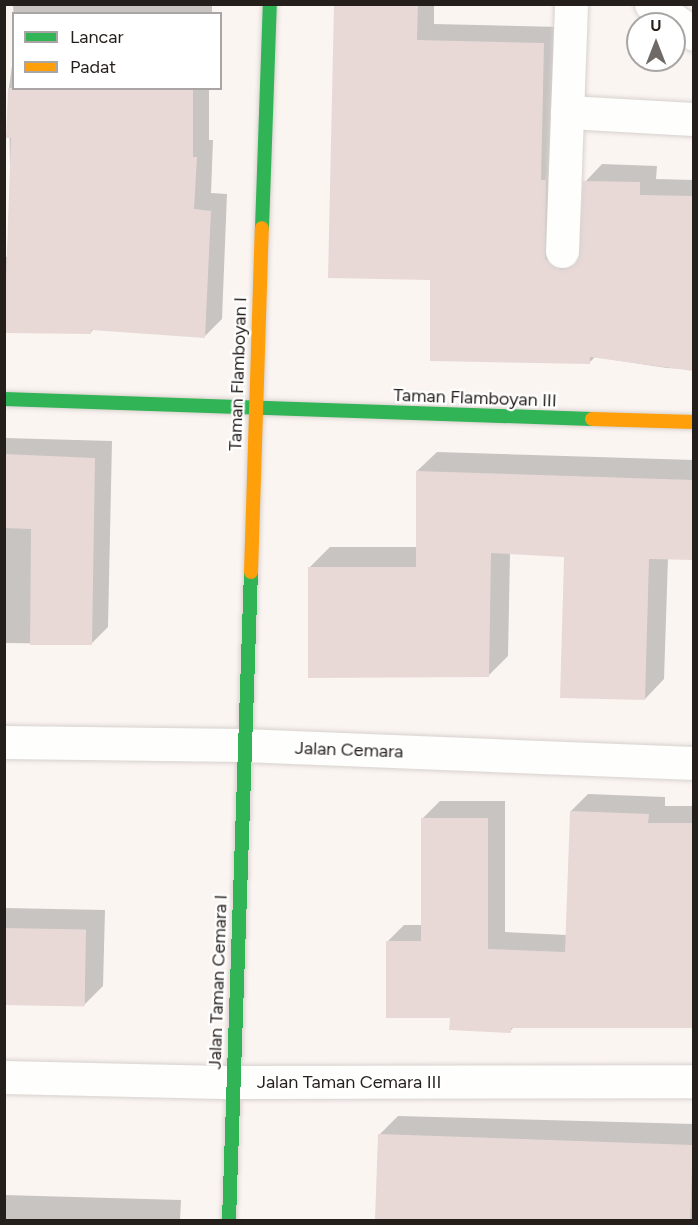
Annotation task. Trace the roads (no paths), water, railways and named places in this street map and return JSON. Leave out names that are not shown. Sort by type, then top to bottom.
[{"type":"street","name":"Taman Flamboyan I","points":[[243,746],[270,4]]},
{"type":"street","points":[[562,251],[571,4]]},
{"type":"street","points":[[651,4],[693,34]]},
{"type":"street","points":[[567,112],[693,119]]},
{"type":"street","name":"Taman Flamboyan III","points":[[4,399],[255,410],[693,423]]},
{"type":"street","name":"Jalan Cemara","points":[[4,742],[243,746],[693,763]]},
{"type":"street","name":"Jalan Taman Cemara I","points":[[229,1221],[243,746]]},
{"type":"street","name":"Jalan Taman Cemara III","points":[[4,1077],[233,1082],[693,1081]]}]
